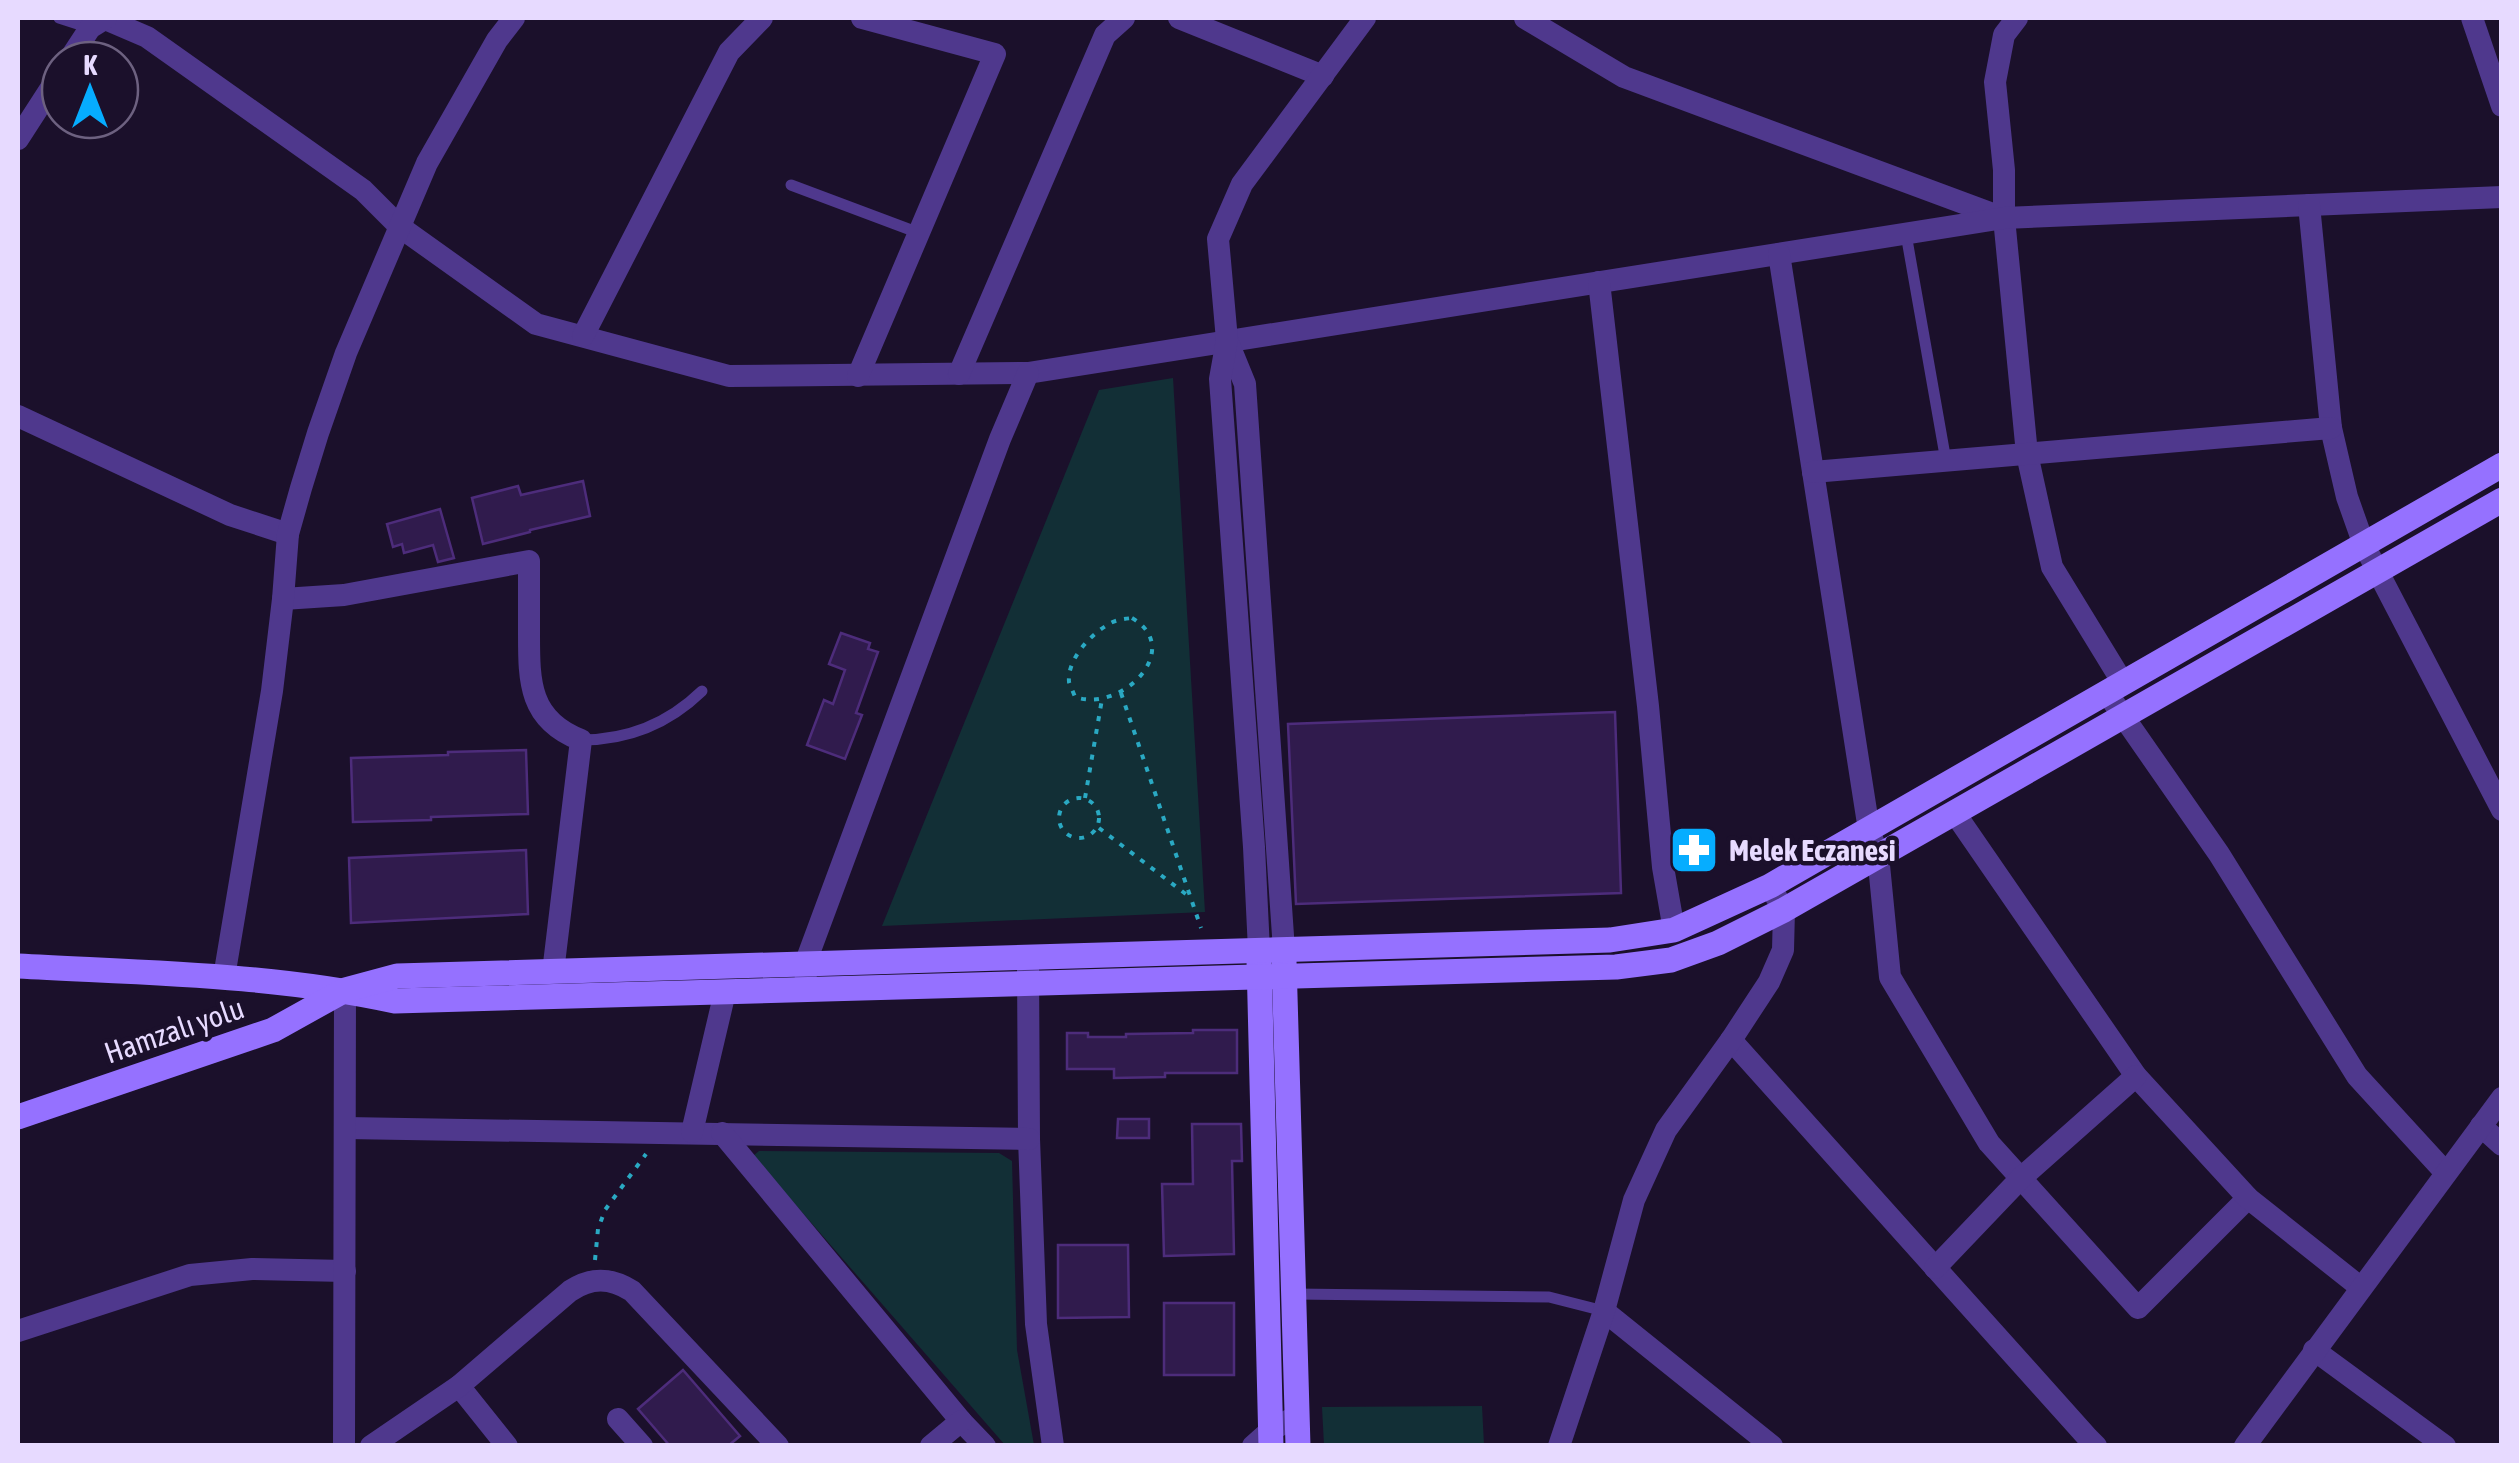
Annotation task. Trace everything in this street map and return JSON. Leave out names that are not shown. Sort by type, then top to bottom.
[{"type":"main road","points":[[1028,970],[1210,952],[1272,963],[1610,940],[1674,930],[1770,886],[2502,465]]},
{"type":"main road","points":[[345,990],[396,976],[553,972],[806,977],[1272,963],[1616,966],[1670,960],[1718,943],[1784,910],[2502,500]]},
{"type":"main road","points":[[1272,963],[1294,1294],[1298,1446]]},
{"type":"main road","points":[[1265,1440],[1272,963]]},
{"type":"main road","points":[[18,966],[224,977],[345,990],[395,1002],[724,992],[806,977]]},
{"type":"main road","name":"Hamzalı yolu","points":[[18,1117],[273,1030],[345,990]]},
{"type":"street","points":[[224,977],[272,691],[288,534],[318,432],[428,162],[497,40],[514,18]]},
{"type":"street","points":[[583,336],[729,52],[762,18]]},
{"type":"street","points":[[858,376],[995,54],[862,18]]},
{"type":"street","points":[[959,374],[1105,35],[1124,18]]},
{"type":"street","points":[[1179,18],[1322,76]]},
{"type":"street","points":[[1272,963],[1254,847],[1220,378],[1226,340],[1218,238],[1242,184],[1365,18]]},
{"type":"street","points":[[1525,18],[1624,77],[2004,218]]},
{"type":"street","points":[[2017,18],[2004,35],[1995,82],[2026,454],[2052,566],[2115,688],[2122,716],[2218,854],[2357,1076],[2445,1172]]},
{"type":"street","points":[[2472,18],[2502,106]]},
{"type":"street","points":[[100,22],[146,38],[363,190],[400,227],[536,324],[729,376],[1028,373],[2004,218],[2502,197]]},
{"type":"street","points":[[18,139],[40,105]]},
{"type":"street","points":[[2308,205],[2331,428],[2346,496],[2364,544],[2502,810]]},
{"type":"street","points":[[1779,254],[1869,830],[1878,856],[1890,977],[1988,1143],[2138,1308],[2248,1198]]},
{"type":"street","points":[[1599,282],[1663,867],[1674,930]]},
{"type":"street","points":[[806,977],[1000,439],[1028,373]]},
{"type":"street","points":[[18,416],[230,515],[288,534]]},
{"type":"street","points":[[1813,472],[2331,428]]},
{"type":"street","points":[[283,599],[344,594],[529,561],[532,691],[550,721],[582,740],[553,972]]},
{"type":"street","points":[[1954,812],[2136,1076],[2248,1198],[2360,1287]]},
{"type":"street","points":[[1558,1446],[1604,1310],[1634,1200],[1666,1130],[1769,982],[1783,950],[1784,910],[1770,886]]},
{"type":"street","points":[[1028,970],[1036,1324],[1053,1446]]},
{"type":"street","points":[[344,1446],[345,990]]},
{"type":"street","points":[[692,1132],[724,992]]},
{"type":"street","points":[[1731,1040],[2096,1446]]},
{"type":"street","points":[[1935,1268],[2021,1178],[2136,1076]]},
{"type":"street","points":[[2245,1446],[2502,1098]]},
{"type":"street","points":[[2480,1126],[2502,1145]]},
{"type":"street","points":[[346,1128],[1029,1139]]},
{"type":"street","points":[[722,1133],[985,1446]]},
{"type":"street","points":[[18,1331],[190,1276],[252,1269],[345,1272]]},
{"type":"street","points":[[371,1446],[459,1386],[570,1291],[595,1280],[614,1282],[632,1291],[778,1446]]},
{"type":"street","points":[[1604,1310],[1772,1446]]},
{"type":"street","points":[[2314,1350],[2445,1446]]},
{"type":"street","points":[[459,1386],[507,1446]]},
{"type":"street","points":[[1265,1440],[1297,1416]]},
{"type":"street","points":[[618,1419],[642,1446]]},
{"type":"street","points":[[932,1446],[961,1421]]},
{"type":"lane","points":[[59,18],[100,22]]},
{"type":"lane","points":[[791,185],[918,233]]},
{"type":"lane","points":[[1906,234],[1946,461]]},
{"type":"lane","points":[[582,740],[620,737],[656,725],[702,691]]},
{"type":"lane","points":[[1294,1294],[1549,1298],[1604,1310]]},
{"type":"path","points":[[1132,618],[1143,624],[1150,638],[1148,666],[1122,693],[1102,698],[1086,701],[1075,697],[1069,683],[1071,669],[1090,638],[1112,622],[1132,618]]},
{"type":"path","points":[[1122,693],[1210,952]]},
{"type":"path","points":[[1085,798],[1102,698]]},
{"type":"path","points":[[1072,798],[1085,798],[1098,811],[1098,827],[1079,838],[1068,835],[1059,824],[1059,812],[1072,798]]},
{"type":"path","points":[[1098,827],[1191,898]]},
{"type":"path","points":[[595,1280],[598,1229],[605,1210],[662,1132]]},
{"type":"green space","points":[[1173,378],[1205,912],[882,926],[1099,390]]},
{"type":"green space","points":[[759,1151],[999,1153],[1012,1161],[1017,1350],[1034,1445],[1005,1445],[753,1156]]},
{"type":"green space","points":[[1482,1406],[1484,1445],[1324,1445],[1322,1407]]},
{"type":"building","points":[[583,481],[590,516],[483,544],[472,498],[518,486],[521,495]]},
{"type":"building","points":[[440,509],[454,558],[438,562],[433,545],[404,553],[402,544],[393,547],[387,524]]},
{"type":"building","points":[[841,633],[870,643],[868,649],[878,652],[856,713],[862,715],[845,759],[807,745],[824,700],[833,704],[845,670],[829,664]]},
{"type":"building","points":[[1615,712],[1621,893],[1296,904],[1288,724]]},
{"type":"building","points":[[526,750],[528,814],[353,822],[351,758]]},
{"type":"building","points":[[526,850],[528,914],[351,923],[349,858]]},
{"type":"building","points":[[1237,1030],[1237,1073],[1114,1078],[1114,1069],[1067,1069],[1067,1033],[1126,1037]]},
{"type":"building","points":[[1118,1119],[1149,1119],[1149,1138],[1117,1138]]},
{"type":"building","points":[[1192,1124],[1241,1124],[1242,1161],[1232,1161],[1234,1254],[1164,1256],[1162,1184],[1193,1184]]},
{"type":"building","points":[[1058,1245],[1128,1245],[1129,1317],[1058,1318]]},
{"type":"building","points":[[1164,1303],[1234,1303],[1234,1375],[1164,1375]]},
{"type":"building","points":[[683,1370],[740,1436],[728,1446],[670,1446],[638,1409]]},
{"type":"place","name":"Melek Eczanesi","points":[[1694,850]]}]
